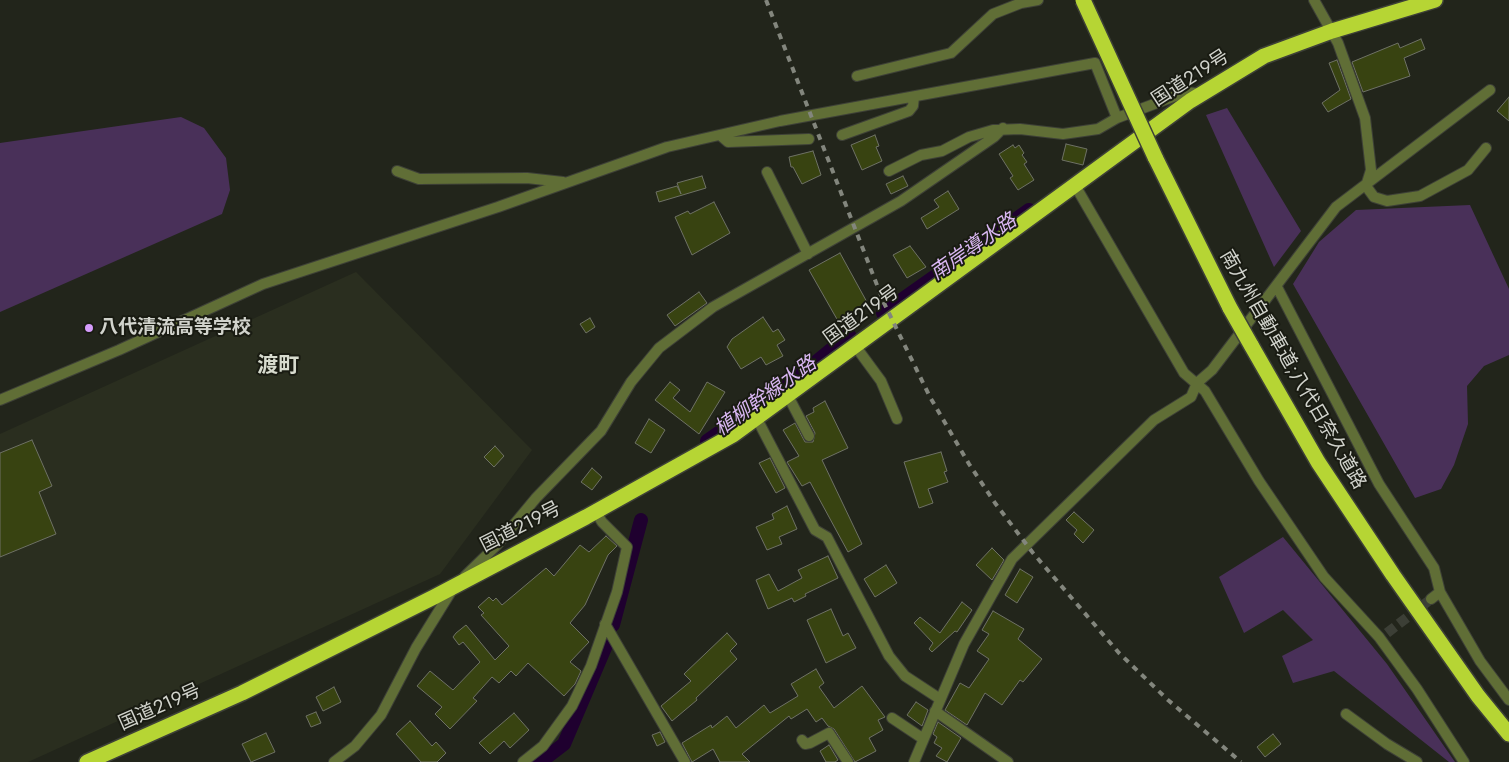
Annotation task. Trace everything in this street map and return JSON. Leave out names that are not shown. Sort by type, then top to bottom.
[{"type":"highway","name":"南九州自動車道;八代日奈久道路","points":[[1083,0],[1155,157],[1230,308],[1318,462],[1478,696],[1509,734]]},
{"type":"highway","name":"国道219号","points":[[87,762],[242,693],[596,512],[733,435],[1202,94],[1264,56],[1332,30],[1434,0]]},
{"type":"street","points":[[857,76],[951,52],[993,14],[1020,3],[1038,0]]},
{"type":"street","points":[[1314,0],[1332,30],[1365,118],[1371,170],[1366,186]]},
{"type":"street","points":[[0,400],[119,350],[262,284],[667,147],[780,121],[1095,63],[1117,118]]},
{"type":"street","points":[[914,762],[922,738],[964,644],[1012,559],[1154,420],[1191,398],[1197,383],[1212,370],[1336,208],[1490,90]]},
{"type":"street","points":[[889,171],[921,154],[942,152],[969,137],[1003,128],[1063,134],[1098,129],[1117,118],[1186,92],[1202,94]]},
{"type":"street","points":[[842,135],[909,111],[914,97]]},
{"type":"street","points":[[334,762],[355,746],[381,714],[416,648],[446,604],[456,584],[484,559],[536,498],[600,431],[631,382],[659,348],[713,307],[901,201],[994,137],[1003,128]]},
{"type":"street","points":[[720,135],[728,142],[809,139]]},
{"type":"street","points":[[1366,186],[1374,197],[1387,201],[1420,196],[1468,170],[1486,148]]},
{"type":"street","points":[[396,171],[419,179],[527,178],[566,182]]},
{"type":"street","points":[[767,172],[808,254]]},
{"type":"street","points":[[1076,186],[1184,373],[1205,391],[1259,481],[1324,577],[1383,635],[1464,762]]},
{"type":"street","points":[[1277,286],[1379,484],[1434,568],[1440,592],[1480,661],[1509,700]]},
{"type":"street","points":[[856,347],[881,381],[897,419]]},
{"type":"street","points":[[787,394],[810,436]]},
{"type":"street","points":[[756,417],[815,530],[827,537],[889,656],[905,676],[940,699]]},
{"type":"street","points":[[524,762],[542,746],[572,706],[591,666],[617,592],[627,547],[602,522],[596,512]]},
{"type":"street","points":[[1431,599],[1440,592]]},
{"type":"street","points":[[605,624],[685,762]]},
{"type":"street","points":[[935,711],[1008,762]]},
{"type":"street","points":[[1346,714],[1387,744],[1417,762]]},
{"type":"street","points":[[892,718],[922,738]]},
{"type":"street","points":[[802,740],[805,744],[810,743],[829,733],[848,762]]},
{"type":"shaded area","points":[[1227,108],[1301,231],[1274,267],[1206,115]]},
{"type":"shaded area","points":[[181,117],[204,128],[226,158],[230,190],[222,214],[0,312],[0,143]]},
{"type":"shaded area","points":[[1470,205],[1509,289],[1509,355],[1484,366],[1467,386],[1468,424],[1454,465],[1441,489],[1415,498],[1293,284],[1319,242],[1356,210]]},
{"type":"shaded area","points":[[356,272],[532,450],[440,574],[28,762],[0,762],[0,434]]},
{"type":"shaded area","points":[[1283,537],[1387,664],[1455,762],[1449,762],[1334,671],[1293,683],[1282,656],[1313,640],[1283,610],[1244,633],[1219,577]]},
{"type":"building","points":[[1421,39],[1425,49],[1404,58],[1410,76],[1363,92],[1352,62],[1398,43],[1400,48]]},
{"type":"building","points":[[1337,60],[1351,99],[1328,112],[1322,103],[1340,90],[1329,63]]},
{"type":"building","points":[[1509,97],[1509,121],[1497,111]]},
{"type":"building","points":[[875,135],[879,146],[876,147],[882,161],[862,170],[851,145]]},
{"type":"building","points":[[1066,144],[1087,149],[1083,165],[1062,160]]},
{"type":"building","points":[[1013,145],[1015,148],[1019,145],[1024,153],[1022,155],[1027,162],[1024,164],[1034,180],[1018,190],[1010,178],[1013,176],[999,154]]},
{"type":"building","points":[[813,151],[821,175],[802,184],[793,167],[791,167],[789,157]]},
{"type":"building","points":[[702,176],[706,188],[659,202],[656,192],[677,186],[681,194],[677,183]]},
{"type":"building","points":[[903,176],[908,186],[891,194],[886,184]]},
{"type":"building","points":[[948,191],[959,209],[927,229],[921,218],[939,207],[934,200]]},
{"type":"building","points":[[714,202],[730,233],[692,255],[675,217],[688,211],[690,214]]},
{"type":"building","points":[[910,246],[926,267],[907,278],[893,255]]},
{"type":"building","points":[[840,253],[868,304],[838,321],[809,270]]},
{"type":"building","points":[[699,292],[707,303],[675,326],[667,315]]},
{"type":"building","points":[[763,317],[773,332],[778,329],[785,340],[777,345],[783,356],[766,365],[761,357],[741,369],[727,347],[732,339]]},
{"type":"building","points":[[590,318],[595,327],[586,333],[580,324]]},
{"type":"building","points":[[670,382],[680,390],[673,398],[690,412],[707,382],[725,392],[699,434],[655,400]]},
{"type":"building","points":[[825,401],[848,448],[822,460],[862,544],[848,552],[810,482],[802,486],[787,462],[799,456],[783,430],[795,423],[805,442],[813,442],[815,433],[806,416],[814,412],[813,408]]},
{"type":"building","points":[[649,419],[665,430],[651,453],[635,443]]},
{"type":"building","points":[[32,440],[52,486],[39,492],[56,534],[0,557],[0,453]]},
{"type":"building","points":[[495,446],[504,456],[494,467],[484,457]]},
{"type":"building","points":[[941,452],[947,471],[944,472],[948,482],[928,489],[933,503],[919,508],[904,462]]},
{"type":"building","points":[[770,458],[785,488],[776,493],[759,463]]},
{"type":"building","points":[[592,468],[602,477],[592,490],[581,482]]},
{"type":"building","points":[[787,506],[797,529],[779,537],[782,544],[767,550],[756,527],[774,519],[772,514]]},
{"type":"building","points":[[1074,512],[1094,530],[1083,543],[1074,534],[1077,530],[1066,520]]},
{"type":"building","points":[[606,536],[617,546],[608,555],[585,605],[570,623],[589,642],[570,662],[581,671],[575,684],[564,696],[528,663],[516,676],[511,671],[499,683],[492,677],[473,698],[477,701],[450,729],[435,714],[442,707],[417,686],[430,671],[453,690],[480,662],[463,642],[459,645],[453,637],[456,633],[466,625],[495,660],[509,646],[481,615],[484,613],[478,607],[489,597],[493,601],[496,598],[502,605],[546,568],[554,576],[580,545],[589,552]]},
{"type":"building","points":[[992,548],[1004,560],[992,580],[976,565]]},
{"type":"building","points":[[828,556],[838,578],[805,594],[806,596],[794,602],[792,598],[768,609],[756,580],[769,574],[778,591],[802,578],[798,570]]},
{"type":"building","points":[[886,565],[897,583],[875,597],[864,579]]},
{"type":"building","points":[[1020,569],[1033,577],[1017,603],[1005,595]]},
{"type":"building","points":[[962,602],[972,610],[957,632],[955,631],[932,652],[929,649],[933,643],[914,623],[920,617],[940,633]]},
{"type":"building","points":[[831,609],[843,636],[848,633],[856,648],[826,663],[807,620]]},
{"type":"building","points":[[993,611],[1024,629],[1018,639],[1042,659],[1023,682],[1020,680],[1002,705],[985,693],[967,725],[945,710],[960,683],[969,688],[989,659],[977,651],[989,634],[982,630]]},
{"type":"building","points":[[727,633],[737,644],[730,651],[737,659],[696,698],[697,700],[672,721],[661,706],[691,681],[684,674]]},
{"type":"building","points":[[816,669],[824,683],[819,687],[834,708],[862,686],[885,717],[878,720],[883,730],[869,738],[876,751],[855,762],[834,729],[828,726],[822,718],[816,722],[807,709],[791,719],[789,716],[742,754],[750,762],[720,762],[713,749],[692,762],[682,743],[711,725],[712,728],[727,716],[736,728],[764,705],[770,713],[798,696],[791,684]]},
{"type":"building","points":[[334,687],[341,702],[323,711],[316,697]]},
{"type":"building","points":[[916,702],[928,710],[922,726],[907,715]]},
{"type":"building","points":[[316,712],[321,723],[311,727],[306,716]]},
{"type":"building","points":[[514,713],[529,730],[510,748],[504,741],[490,754],[479,743]]},
{"type":"building","points":[[410,721],[432,746],[436,742],[446,753],[437,762],[421,762],[396,734]]},
{"type":"building","points":[[938,722],[961,738],[947,762],[936,756],[942,748],[934,743],[937,737],[933,734]]},
{"type":"building","points":[[660,732],[665,742],[657,746],[652,735]]},
{"type":"building","points":[[266,733],[275,752],[251,762],[242,744]]},
{"type":"building","points":[[1273,734],[1281,744],[1265,757],[1257,747]]},
{"type":"building","points":[[829,745],[838,760],[835,762],[826,762],[820,751]]},
{"type":"waterway","name":"南岸導水路","points":[[883,313],[1029,210]]},
{"type":"waterway","name":"植柳幹線水路","points":[[707,441],[793,381],[849,335]]},
{"type":"waterway","name":"植柳幹線水路","points":[[613,625],[641,520]]},
{"type":"waterway","name":"植柳幹線水路","points":[[533,762],[543,760],[564,744],[607,643]]},
{"type":"tunnel","points":[[1387,633],[1431,599]]},
{"type":"railway","points":[[766,0],[884,303],[930,397],[969,464],[995,503],[1033,553],[1119,653],[1168,700],[1241,762]]},
{"type":"place","name":"八代清流高等学校","points":[[89,328]]},
{"type":"district","name":"渡町","points":[[278,367]]}]
